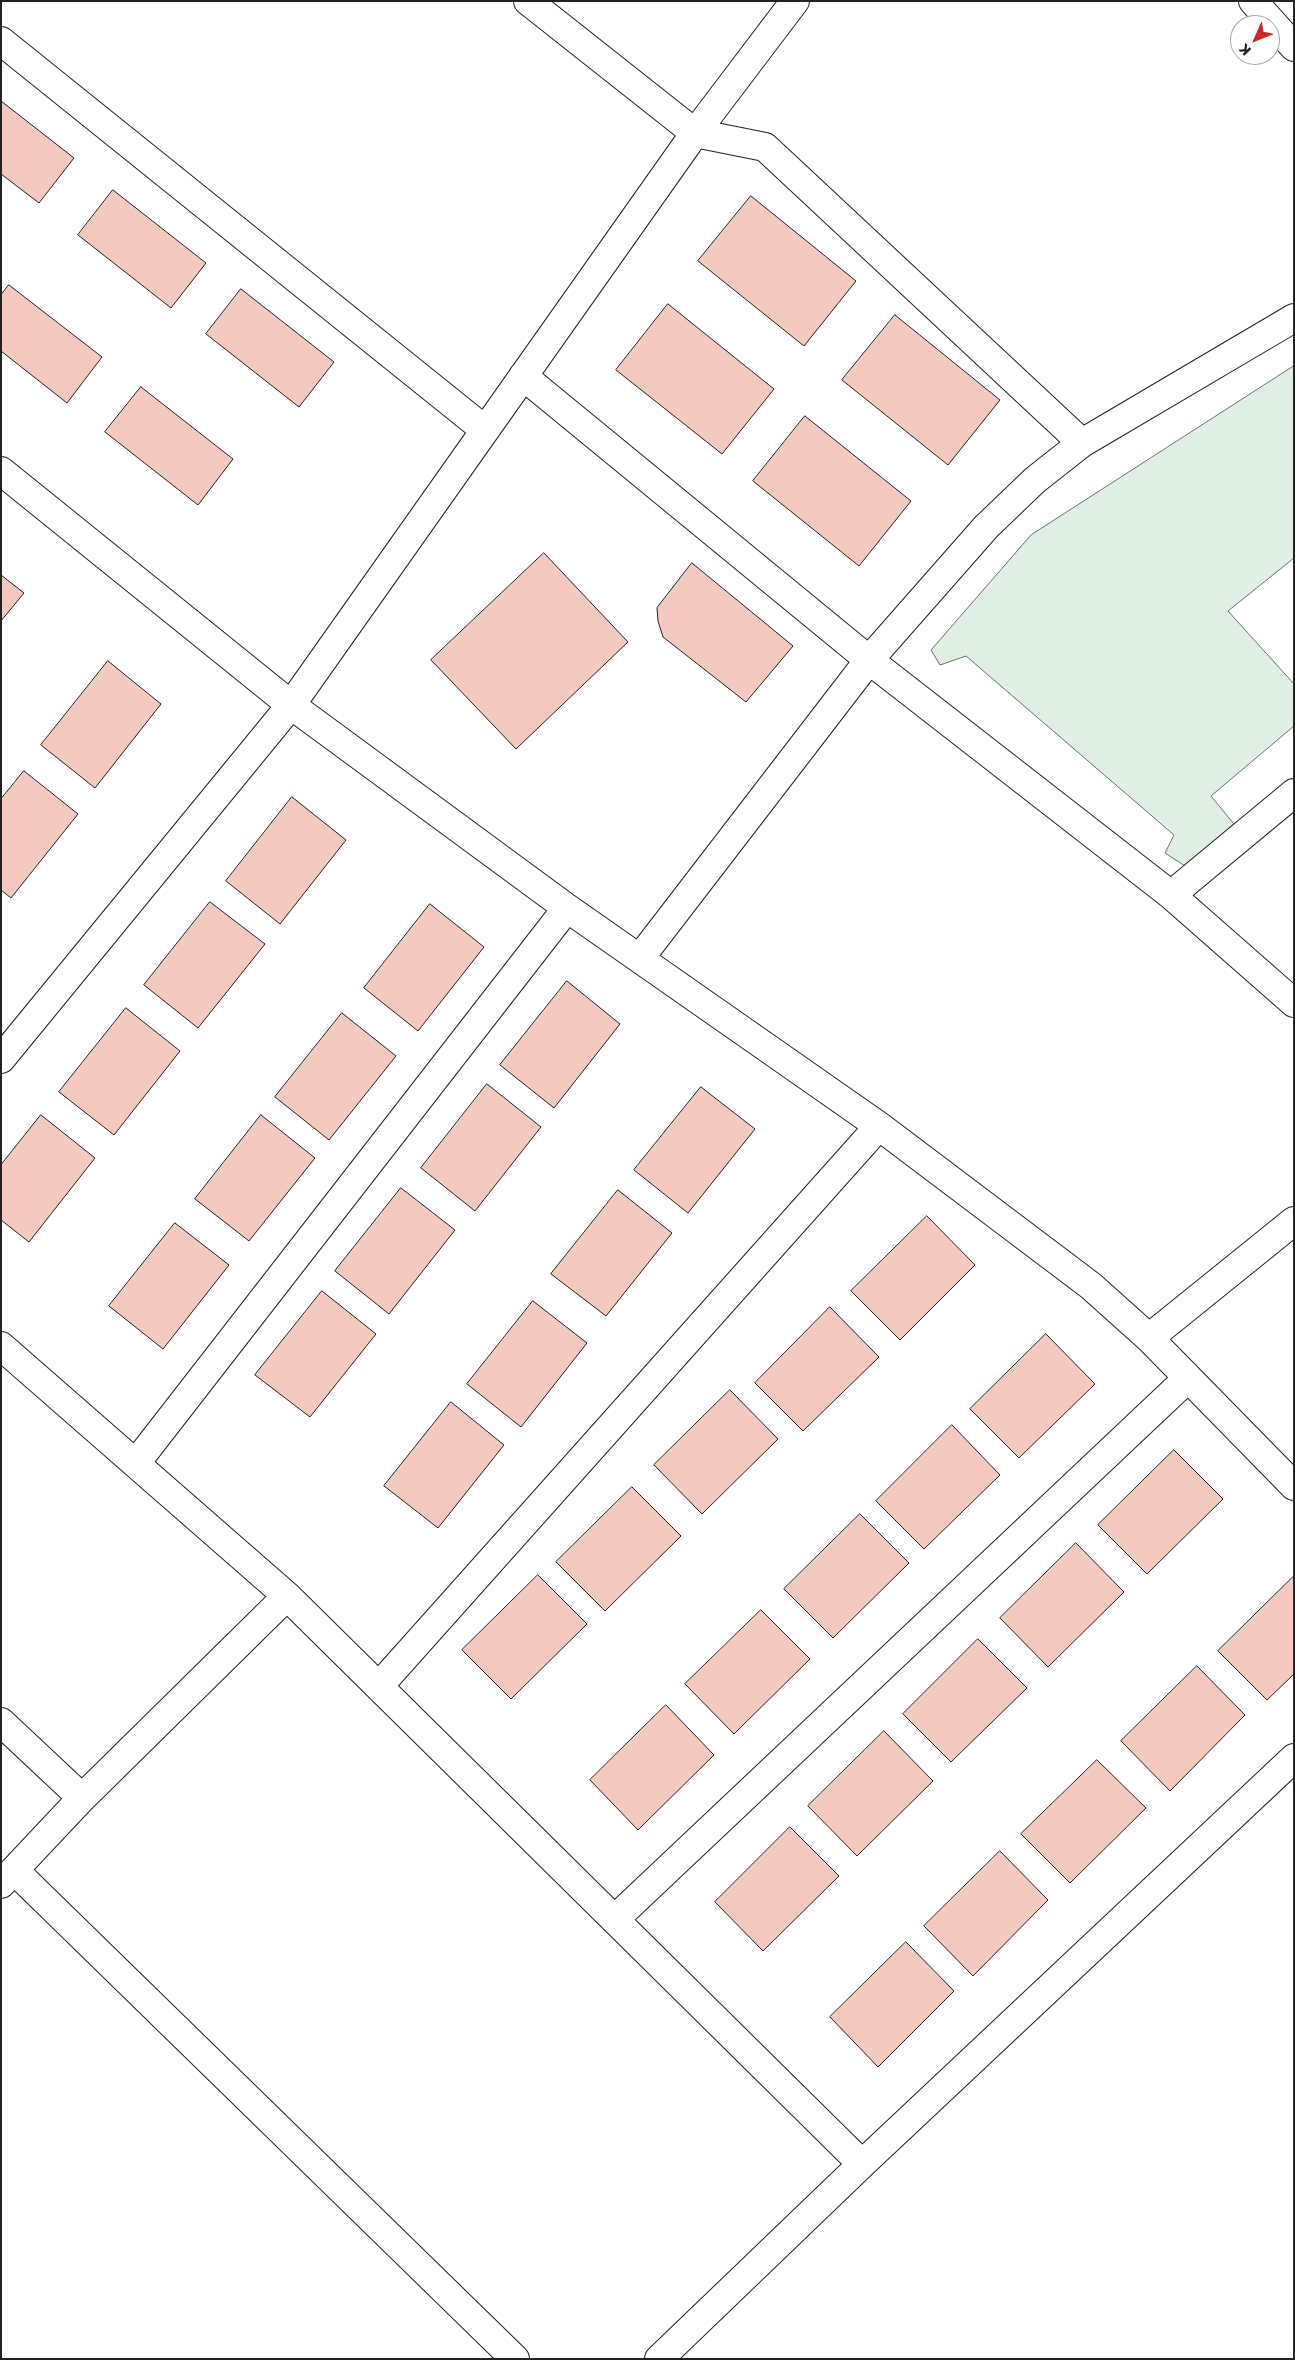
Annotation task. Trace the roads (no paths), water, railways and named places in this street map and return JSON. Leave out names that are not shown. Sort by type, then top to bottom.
[{"type":"street","points":[[528,1],[695,133],[765,146],[1082,443]]},
{"type":"street","points":[[1,1059],[291,705],[695,133],[795,1]]},
{"type":"street","points":[[1253,1],[1294,47]]},
{"type":"street","points":[[1,41],[485,430]]},
{"type":"street","points":[[640,958],[870,660],[986,527],[1035,480],[1082,443],[1294,318]]},
{"type":"street","points":[[523,376],[870,660],[1171,895],[1294,1003]]},
{"type":"street","points":[[1,471],[291,705],[566,908],[879,1126],[1091,1286],[1149,1338],[1294,1486]]},
{"type":"street","points":[[1171,895],[1294,793]]},
{"type":"street","points":[[136,1463],[566,908]]},
{"type":"street","points":[[378,1686],[879,1126]]},
{"type":"street","points":[[1149,1338],[1294,1221]]},
{"type":"street","points":[[1,1346],[287,1596],[862,2164]]},
{"type":"street","points":[[615,1919],[1188,1378]]},
{"type":"street","points":[[287,1596],[82,1798],[8,1877],[515,2359]]},
{"type":"street","points":[[1,1722],[82,1798]]},
{"type":"street","points":[[659,2359],[862,2164],[1294,1758]]}]
